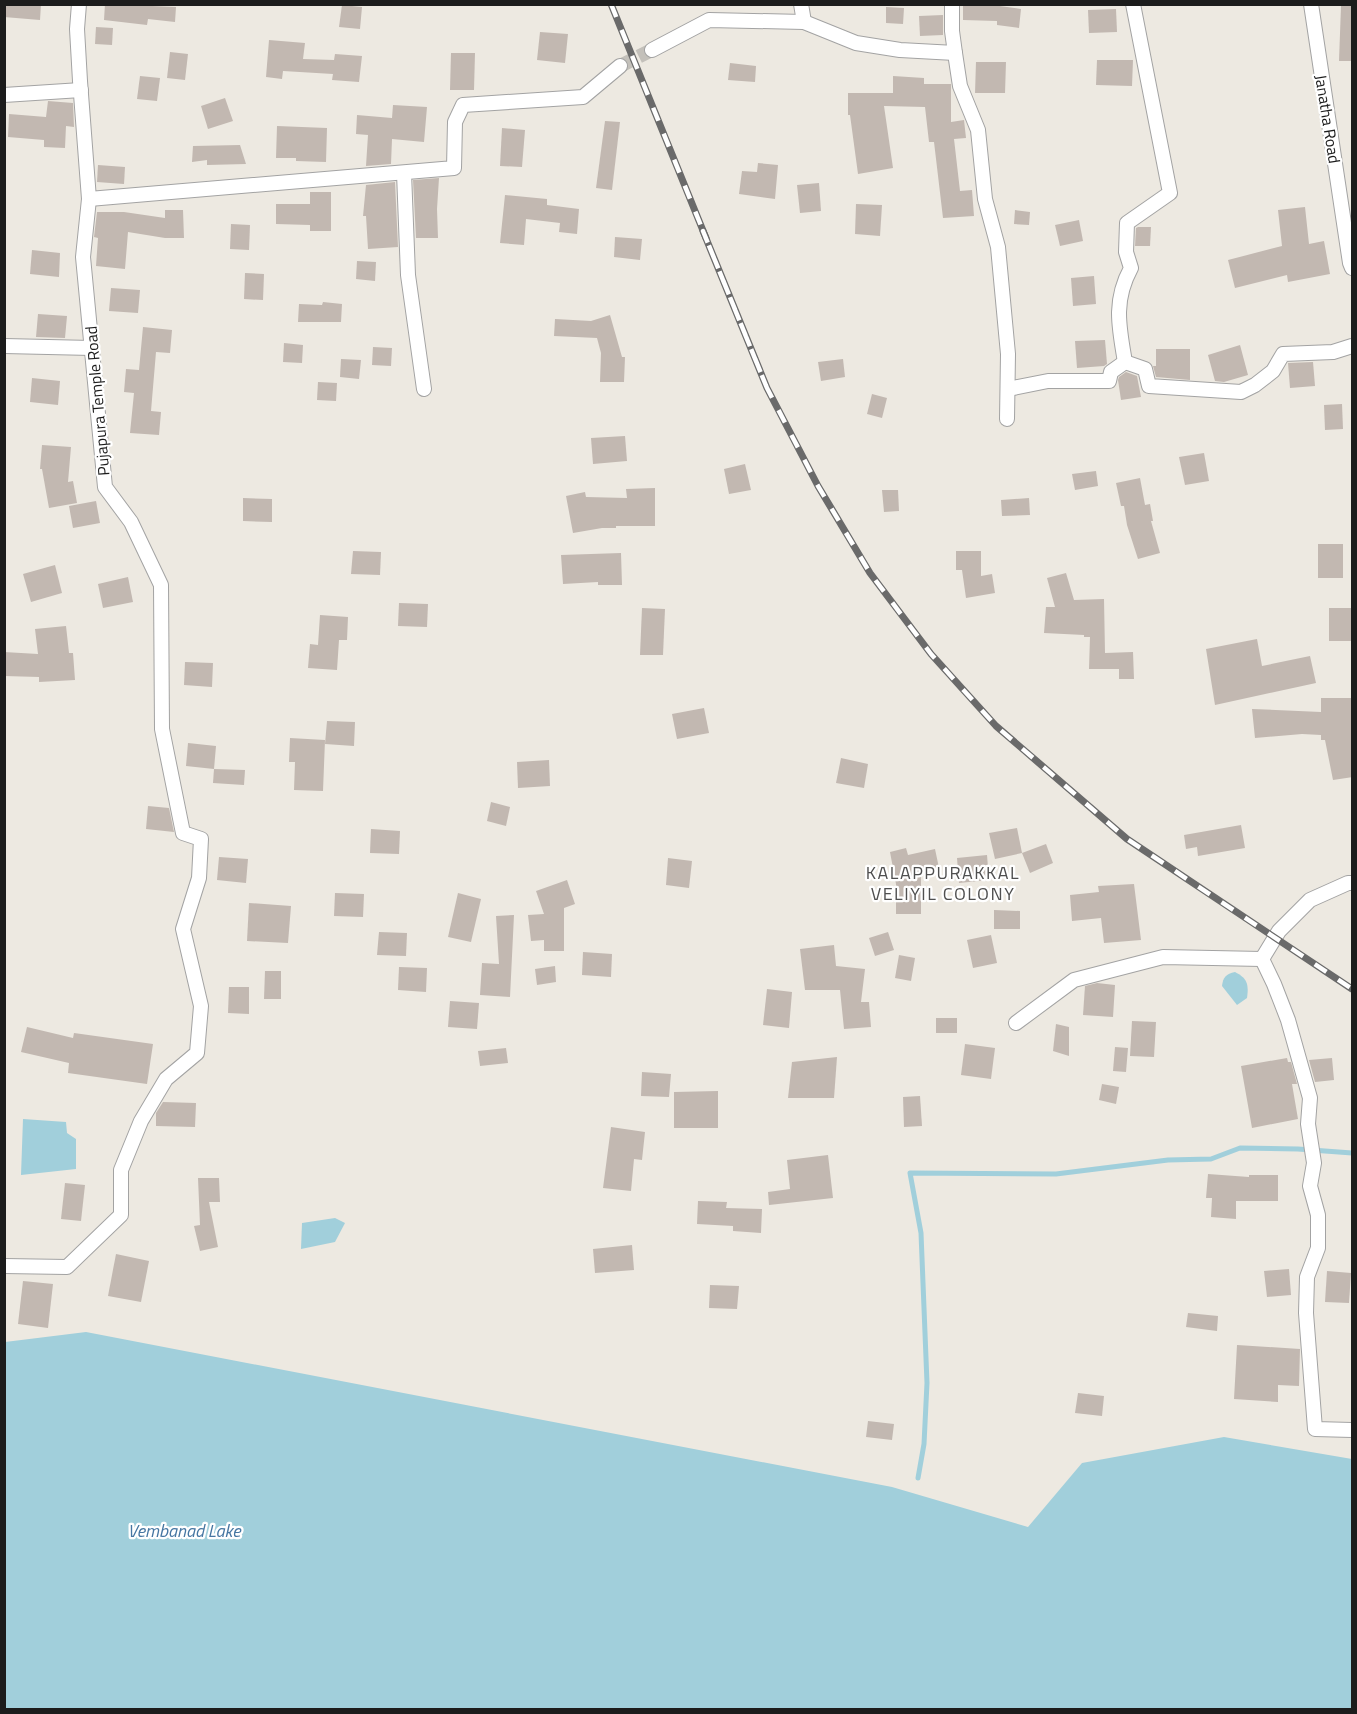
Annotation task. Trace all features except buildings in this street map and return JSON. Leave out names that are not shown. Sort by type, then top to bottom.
[{"type":"street","name":"Pujapura Temple Road","points":[[4,1266],[67,1267],[121,1215],[121,1170],[141,1121],[166,1079],[197,1053],[201,1006],[183,929],[199,878],[201,839],[183,833],[162,729],[161,585],[131,522],[105,487],[83,257],[89,199],[77,29],[79,4]]},
{"type":"street","points":[[801,4],[804,22]]},
{"type":"street","points":[[952,4],[952,31],[960,86],[978,130],[986,199],[998,247],[1008,354],[1007,419]]},
{"type":"street","points":[[1125,362],[1117,315],[1122,284],[1131,268],[1126,252],[1127,224],[1170,193],[1133,4]]},
{"type":"street","name":"Janatha Road","points":[[1311,4],[1350,263],[1353,268]]},
{"type":"street","points":[[652,50],[709,20],[804,22],[856,43],[900,50],[955,53]]},
{"type":"street","points":[[89,199],[454,168],[455,122],[463,105],[583,97],[620,66]]},
{"type":"street","points":[[4,95],[81,90]]},
{"type":"street","points":[[404,172],[408,274],[424,389]]},
{"type":"street","points":[[4,346],[92,348]]},
{"type":"street","points":[[1125,362],[1145,369],[1149,386],[1241,392],[1255,385],[1273,371],[1283,354],[1333,351],[1353,346]]},
{"type":"street","points":[[1008,389],[1048,381],[1108,381],[1111,372],[1125,362]]},
{"type":"street","points":[[1016,1023],[1074,980],[1164,957],[1262,959],[1267,955],[1279,931],[1310,900],[1348,883],[1353,883]]},
{"type":"street","points":[[1262,959],[1288,1020],[1310,1098],[1308,1124],[1313,1158],[1310,1186],[1318,1215],[1318,1248],[1307,1277],[1306,1313],[1315,1429],[1353,1430]]},
{"type":"water","points":[[1235,972],[1245,979],[1248,989],[1247,998],[1237,1005],[1222,986],[1225,976]]},
{"type":"water","points":[[23,1119],[66,1122],[67,1133],[76,1139],[76,1169],[21,1175]]},
{"type":"water","points":[[335,1218],[345,1223],[335,1242],[301,1249],[302,1223]]},
{"type":"water","name":"Vembanad Lake","points":[[86,1332],[892,1487],[1028,1527],[1082,1463],[1224,1437],[1352,1459],[1352,1709],[5,1709],[5,1342]]},
{"type":"waterway","points":[[918,1478],[924,1444],[927,1383],[921,1233],[910,1173],[1056,1174],[1168,1160],[1211,1159],[1240,1148],[1352,1153]]},
{"type":"tunnel","points":[[620,66],[652,50]]},
{"type":"railway","points":[[611,4],[706,238]]},
{"type":"railway","points":[[767,388],[703,231],[767,388],[818,486],[870,573],[931,654],[996,726],[1127,839],[1352,989]]},
{"type":"district","name":"KALAPPURAKKAL VELIYIL COLONY","points":[[943,883]]}]
